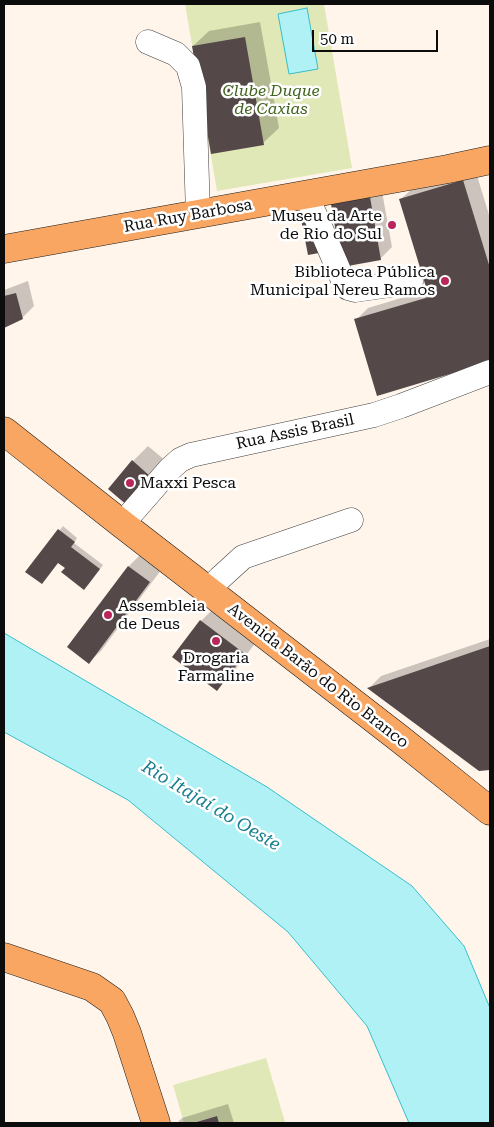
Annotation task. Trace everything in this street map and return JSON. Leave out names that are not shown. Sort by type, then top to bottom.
[{"type":"main road","name":"Rua Ruy Barbosa","points":[[4,249],[306,194],[478,170]]},
{"type":"main road","name":"Avenida Barão do Rio Branco","points":[[4,431],[393,733],[490,811]]},
{"type":"main road","points":[[4,957],[92,987],[112,1001],[127,1033],[156,1123]]},
{"type":"street","points":[[148,42],[176,54],[188,66],[194,87],[198,214]]},
{"type":"street","points":[[306,194],[342,280],[348,288],[355,290],[411,282]]},
{"type":"street","name":"Rua Assis Brasil","points":[[122,524],[180,460],[227,447],[374,414],[490,372]]},
{"type":"street","points":[[208,590],[243,558],[351,520]]},
{"type":"green space","name":"Clube Duque de Caxias","points":[[185,4],[324,4],[352,168],[217,191]]},
{"type":"green space","points":[[266,1058],[285,1122],[219,1123],[216,1116],[184,1123],[173,1085]]},
{"type":"water","points":[[307,8],[318,69],[289,74],[278,14]]},
{"type":"water","name":"Rio Itajaí do Oeste","points":[[4,633],[267,787],[412,886],[464,946],[490,1008],[490,1123],[409,1123],[367,1026],[288,932],[128,800],[4,732]]},
{"type":"building","points":[[245,37],[264,145],[211,154],[192,46]]},
{"type":"building","points":[[463,180],[490,268],[490,362],[377,396],[354,319],[429,297],[399,199]]},
{"type":"building","points":[[370,197],[381,260],[342,267],[331,204]]},
{"type":"building","points":[[299,209],[319,253],[308,255]]},
{"type":"building","points":[[16,293],[23,319],[4,328],[4,296]]},
{"type":"building","name":"Maxxi Pesca","points":[[132,460],[151,477],[128,506],[108,489]]},
{"type":"building","points":[[58,529],[75,542],[71,547],[100,569],[84,590],[61,572],[65,568],[58,563],[42,584],[25,572]]},
{"type":"building","name":"Assembleia de Deus","points":[[128,566],[150,582],[89,664],[67,647]]},
{"type":"building","points":[[200,620],[245,654],[217,691],[172,657]]},
{"type":"building","points":[[490,646],[490,770],[479,771],[367,688]]},
{"type":"building","points":[[217,1116],[219,1123],[193,1123]]},
{"type":"place","name":"Museu da Arte de Rio do Sul","points":[[392,225]]},
{"type":"place","name":"Biblioteca Pública Municipal Nereu Ramos","points":[[445,281]]},
{"type":"place","name":"Maxxi Pesca","points":[[130,483]]},
{"type":"place","name":"Assembleia de Deus","points":[[108,615]]},
{"type":"place","name":"Drogaria Farmaline","points":[[216,641]]}]
